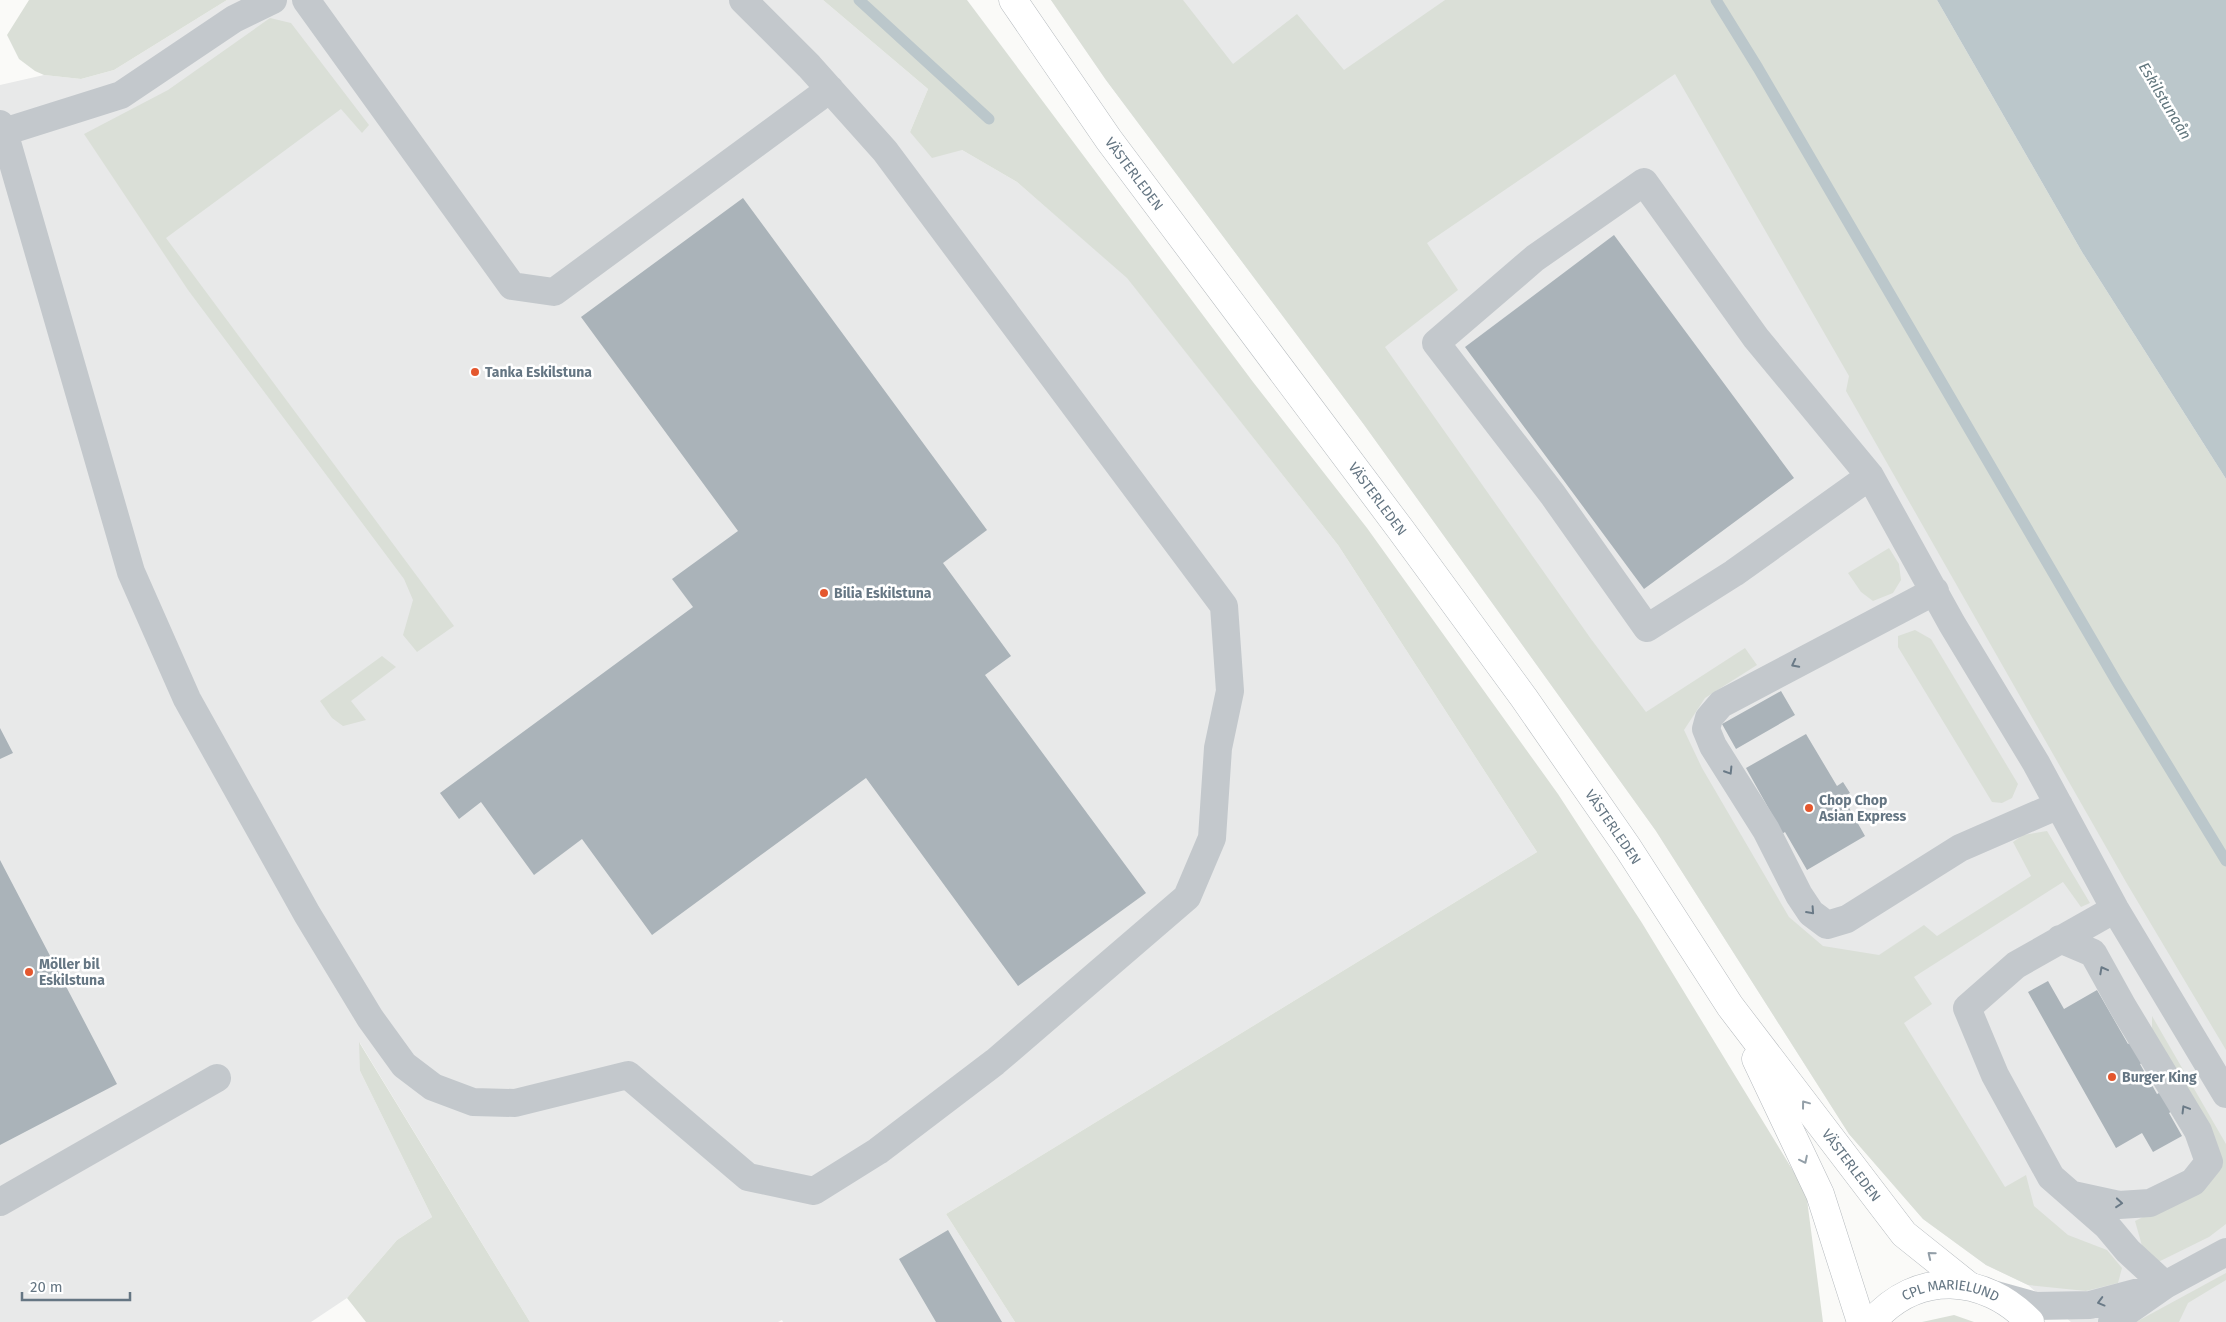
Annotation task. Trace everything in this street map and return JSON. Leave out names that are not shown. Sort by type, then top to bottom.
[{"type":"main road","name":"VÄSTERLEDEN","points":[[1013,0],[1109,140],[1401,530],[1524,698],[1628,848],[1730,1006],[1904,1234],[1968,1286]]},
{"type":"main road","name":"VÄSTERLEDEN","points":[[1730,1006],[1820,1194],[1861,1322]]},
{"type":"main road","name":"CPL MARIELUND","points":[[1872,1322],[1887,1308],[1913,1292],[1950,1284],[1968,1286],[1996,1295],[2018,1310],[2030,1322]]},
{"type":"street","points":[[274,0],[234,19],[121,95],[2,128],[131,572],[187,699],[307,914],[370,1018],[404,1065],[433,1087],[473,1102],[515,1103],[628,1075],[748,1177],[814,1191],[878,1151],[995,1062],[1187,896],[1212,838],[1218,748],[1230,691],[1224,606],[885,151],[830,89],[743,0]]},
{"type":"street","points":[[306,0],[512,286],[554,292],[830,89]]},
{"type":"street","points":[[1870,476],[1734,573],[1647,628],[1553,495],[1436,343],[1535,258],[1644,182],[1756,338],[1870,476],[2059,805],[2115,909],[2226,1094]]},
{"type":"street","points":[[1935,591],[1721,704],[1709,718],[1706,730],[1713,746],[1766,830],[1799,895],[1811,913],[1828,925],[1847,919],[1960,848],[2059,805]]},
{"type":"street","points":[[2115,909],[2016,964],[1967,1008],[1995,1075],[2051,1177],[2107,1226],[2128,1252],[2166,1285]]},
{"type":"street","points":[[2060,939],[2094,953],[2123,1008],[2198,1131],[2209,1162],[2193,1182],[2150,1203],[2119,1204],[2071,1194]]},
{"type":"street","points":[[0,1202],[217,1078]]},
{"type":"street","points":[[2112,1322],[2166,1285],[2226,1252]]},
{"type":"street","points":[[1996,1295],[2036,1306],[2090,1305],[2166,1285]]},
{"type":"shaded area","points":[[29,0],[227,0],[114,70],[81,79],[44,75],[19,59],[7,35]]},
{"type":"shaded area","points":[[227,0],[823,0],[928,89],[910,132],[962,150],[1017,182],[1127,277],[1338,545],[1537,852],[946,1214],[1015,1322],[783,1322],[782,1320],[778,1322],[530,1322],[360,1043],[360,1071],[432,1217],[397,1240],[347,1298],[311,1322],[0,1322],[0,85],[44,75],[81,79],[114,70]]},
{"type":"shaded area","points":[[823,0],[967,0],[1253,382],[1367,528],[1558,794],[1642,923],[1806,1192],[1823,1322],[1015,1322],[946,1214],[1537,852],[1338,545],[1127,278],[1017,182],[962,150],[932,158],[910,132],[928,89]]},
{"type":"shaded area","points":[[1051,0],[1673,0],[2226,1011],[2226,1322],[2071,1322],[2028,1285],[1986,1265],[1923,1219],[1849,1134],[1656,831],[1365,426],[1106,80]]},
{"type":"shaded area","points":[[1051,0],[1183,0],[1233,64],[1297,14],[1344,70],[1445,0],[1937,0],[2082,252],[2226,479],[2226,1050],[2126,882],[1846,391],[1849,376],[1675,74],[1427,243],[1458,290],[1385,347],[1591,639],[1646,712],[1745,648],[1757,665],[1705,698],[1684,730],[1702,768],[1789,917],[1823,946],[1879,955],[1924,925],[1937,936],[2031,876],[2013,842],[2023,835],[2047,831],[2090,903],[2081,907],[2063,882],[1914,977],[1932,1004],[1904,1023],[2005,1187],[2026,1175],[2034,1206],[2068,1235],[2107,1250],[2122,1268],[2118,1283],[2086,1291],[2028,1285],[1986,1265],[1923,1219],[1849,1134],[1656,831],[1365,426],[1106,80]]},
{"type":"shaded area","points":[[270,18],[291,23],[369,125],[362,133],[341,109],[166,238],[454,626],[417,652],[403,635],[413,600],[404,579],[188,290],[84,134],[168,90]]},
{"type":"shaded area","points":[[1889,548],[1899,564],[1901,580],[1893,593],[1873,601],[1861,592],[1848,573]]},
{"type":"shaded area","points":[[1915,630],[1931,639],[2018,784],[2012,798],[2002,803],[1992,802],[1898,647],[1898,636]]},
{"type":"shaded area","points":[[382,656],[396,667],[351,701],[366,720],[343,726],[332,718],[320,701]]},
{"type":"shaded area","points":[[2152,1016],[2226,1144],[2226,1224],[2209,1237],[2148,1267],[2135,1221],[2195,1191],[2217,1172],[2152,1031]]},
{"type":"shaded area","points":[[359,1042],[530,1322],[366,1322],[347,1298],[397,1240],[432,1217],[360,1071]]},
{"type":"shaded area","points":[[2226,1273],[2226,1280],[2188,1303],[2179,1322],[2136,1322]]},
{"type":"shaded area","points":[[1954,1315],[1974,1322],[1922,1322]]},
{"type":"water","name":"Eskilstunaån","points":[[1937,0],[2226,0],[2226,479],[2082,252]]},
{"type":"building","name":"Bilia Eskilstuna","points":[[743,198],[987,530],[943,563],[1011,656],[985,675],[1146,893],[1018,986],[866,778],[652,935],[582,839],[534,875],[481,802],[459,819],[440,793],[693,607],[672,579],[738,531],[581,317]]},
{"type":"building","points":[[1614,235],[1794,478],[1644,589],[1465,347]]},
{"type":"building","points":[[1781,691],[1795,715],[1736,749],[1722,724]]},
{"type":"building","points":[[0,728],[13,753],[0,759]]},
{"type":"building","name":"Chop Chop Asian Express","points":[[1806,734],[1837,786],[1843,782],[1850,793],[1843,797],[1865,836],[1807,870],[1785,832],[1775,838],[1774,818],[1746,768]]},
{"type":"building","name":"Möller bil Eskilstuna","points":[[0,860],[117,1084],[0,1145]]},
{"type":"building","name":"Burger King","points":[[2048,981],[2064,1009],[2097,990],[2128,1044],[2133,1041],[2145,1061],[2140,1064],[2157,1094],[2163,1091],[2174,1110],[2169,1113],[2182,1136],[2153,1152],[2142,1133],[2116,1148],[2028,992]]},
{"type":"building","points":[[948,1230],[1002,1322],[936,1322],[899,1259]]},
{"type":"waterway","points":[[859,0],[989,119]]},
{"type":"waterway","points":[[1716,0],[1758,68],[2118,684],[2226,861]]},
{"type":"place","name":"Tanka Eskilstuna","points":[[475,372]]},
{"type":"place","name":"Bilia Eskilstuna","points":[[824,593]]},
{"type":"place","name":"Chop Chop Asian Express","points":[[1809,808]]},
{"type":"place","name":"Möller bil Eskilstuna","points":[[29,972]]},
{"type":"place","name":"Burger King","points":[[2112,1077]]}]
